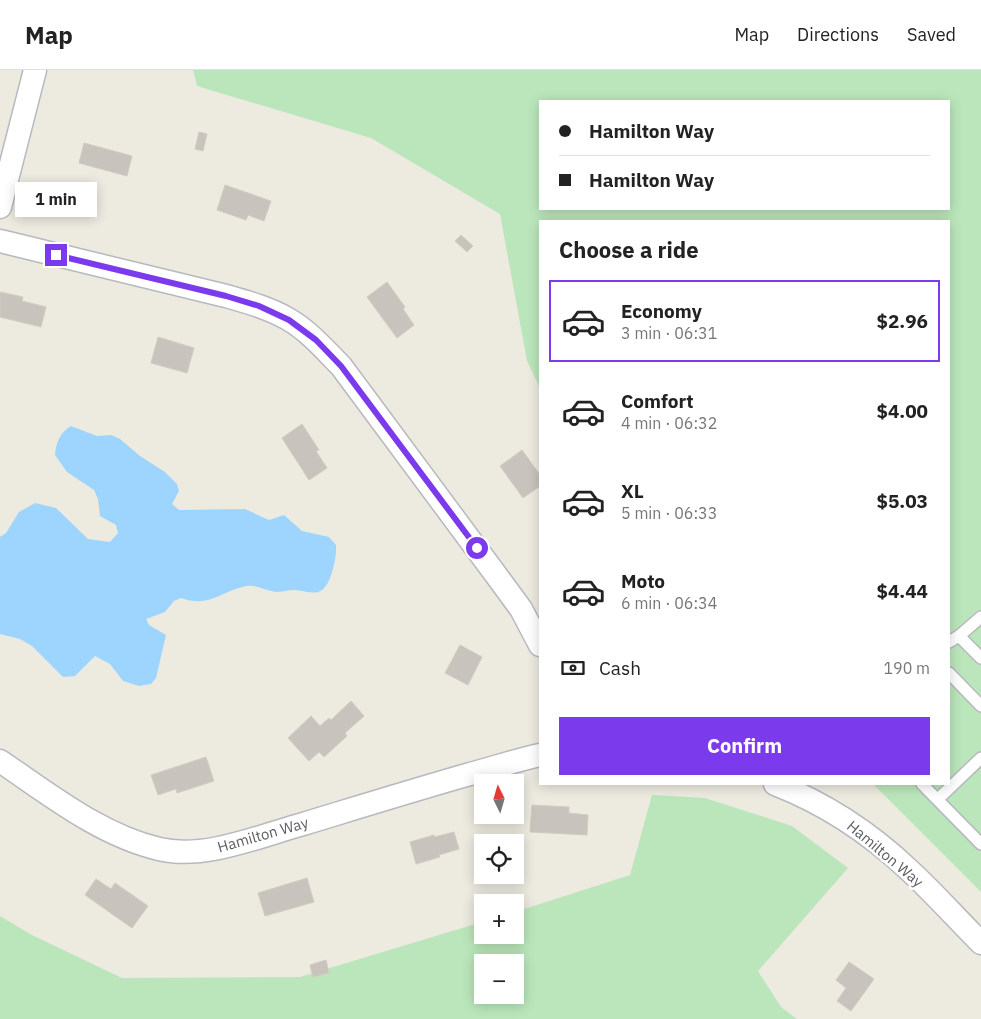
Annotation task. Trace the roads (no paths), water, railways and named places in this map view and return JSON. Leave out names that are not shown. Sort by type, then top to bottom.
[{"type":"street","points":[[0,207],[36,70]]},
{"type":"street","points":[[0,241],[226,296],[259,306],[289,320],[316,340],[341,366],[500,579],[521,610],[539,643]]},
{"type":"street","name":"Hamilton Way","points":[[0,761],[79,815],[146,846],[177,851],[209,850],[242,842],[539,755]]},
{"type":"street","name":"Hamilton Way","points":[[778,785],[797,792],[852,824],[908,869],[981,943]]},
{"type":"lane","points":[[981,617],[954,639],[981,658]]},
{"type":"lane","points":[[950,674],[981,706]]},
{"type":"lane","points":[[938,799],[981,758]]},
{"type":"lane","points":[[923,785],[981,844]]},
{"type":"water","points":[[71,426],[97,436],[111,435],[120,439],[140,456],[165,472],[177,484],[179,491],[172,504],[179,510],[245,509],[269,520],[284,515],[302,531],[329,537],[336,545],[330,579],[323,590],[318,592],[295,590],[276,592],[246,586],[207,600],[191,601],[181,598],[174,601],[165,612],[146,619],[149,625],[166,635],[156,678],[151,684],[139,686],[123,681],[110,664],[95,656],[75,676],[63,677],[32,646],[20,639],[0,634],[0,537],[6,533],[19,512],[35,503],[56,508],[88,539],[110,542],[118,533],[116,525],[100,516],[98,499],[94,490],[67,472],[55,455],[59,438]]}]
